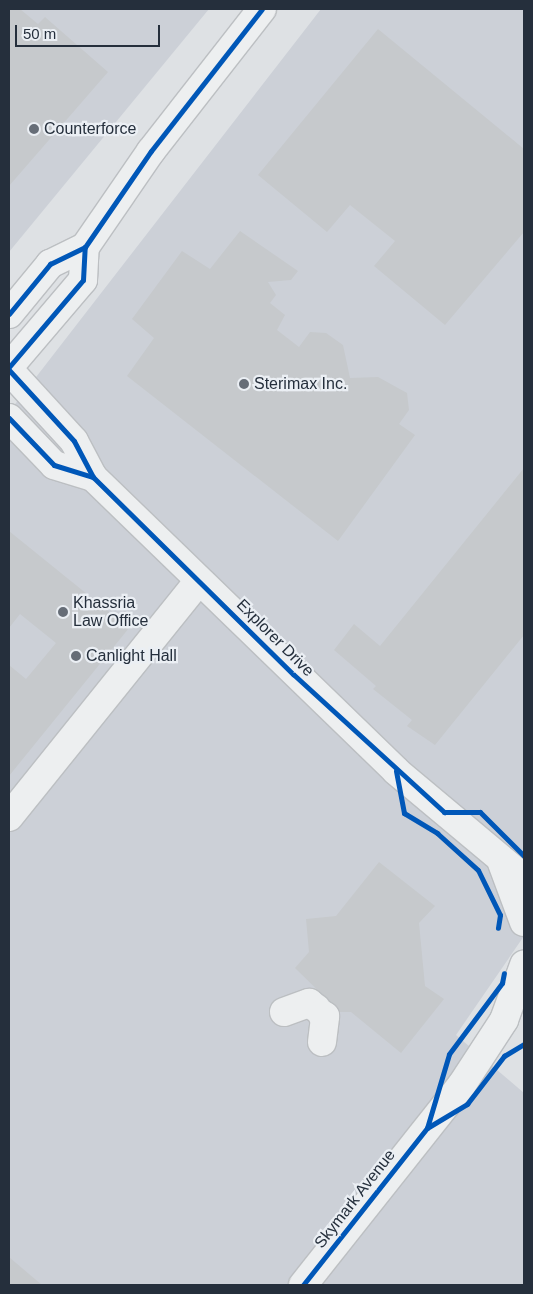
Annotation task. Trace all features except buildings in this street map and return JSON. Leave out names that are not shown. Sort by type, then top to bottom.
[{"type":"street","points":[[9,314],[50,264],[85,247],[151,151],[262,9]]},
{"type":"street","points":[[9,369],[83,280],[85,247]]},
{"type":"street","name":"Explorer Drive","points":[[9,369],[74,441],[94,477],[199,581],[396,771],[502,863],[524,878]]},
{"type":"street","name":"Explorer Drive","points":[[9,418],[54,465],[94,477]]},
{"type":"street","points":[[9,816],[199,581]]},
{"type":"street","name":"Explorer Drive","points":[[502,863],[524,922]]},
{"type":"street","name":"Skymark Avenue","points":[[303,1285],[461,1086],[514,1013],[524,965]]},
{"type":"street","points":[[284,1012],[309,1002],[325,1016],[322,1042]]},
{"type":"shaded area","points":[[9,9],[209,9],[9,252]]},
{"type":"shaded area","points":[[321,9],[524,9],[524,936],[456,1035],[524,1093],[524,1285],[9,1285],[9,412]]},
{"type":"cycle path","points":[[9,314],[50,264],[85,247],[151,151],[262,9]]},
{"type":"cycle path","points":[[9,367],[83,280],[85,247]]},
{"type":"cycle path","points":[[9,370],[74,441],[93,477],[293,674],[444,812],[480,812],[524,856]]},
{"type":"cycle path","points":[[9,418],[54,465],[93,477]]},
{"type":"cycle path","points":[[396,771],[404,813],[437,833],[478,870],[500,915],[498,928]]},
{"type":"cycle path","points":[[427,1128],[449,1054],[502,983],[504,973]]},
{"type":"cycle path","points":[[303,1285],[427,1128],[467,1104],[504,1056],[524,1044]]},
{"type":"place","name":"Counterforce","points":[[34,129]]},
{"type":"place","name":"Sterimax Inc.","points":[[244,384]]},
{"type":"place","name":"Khassria Law Office","points":[[63,612]]},
{"type":"place","name":"Canlight Hall","points":[[76,656]]}]
